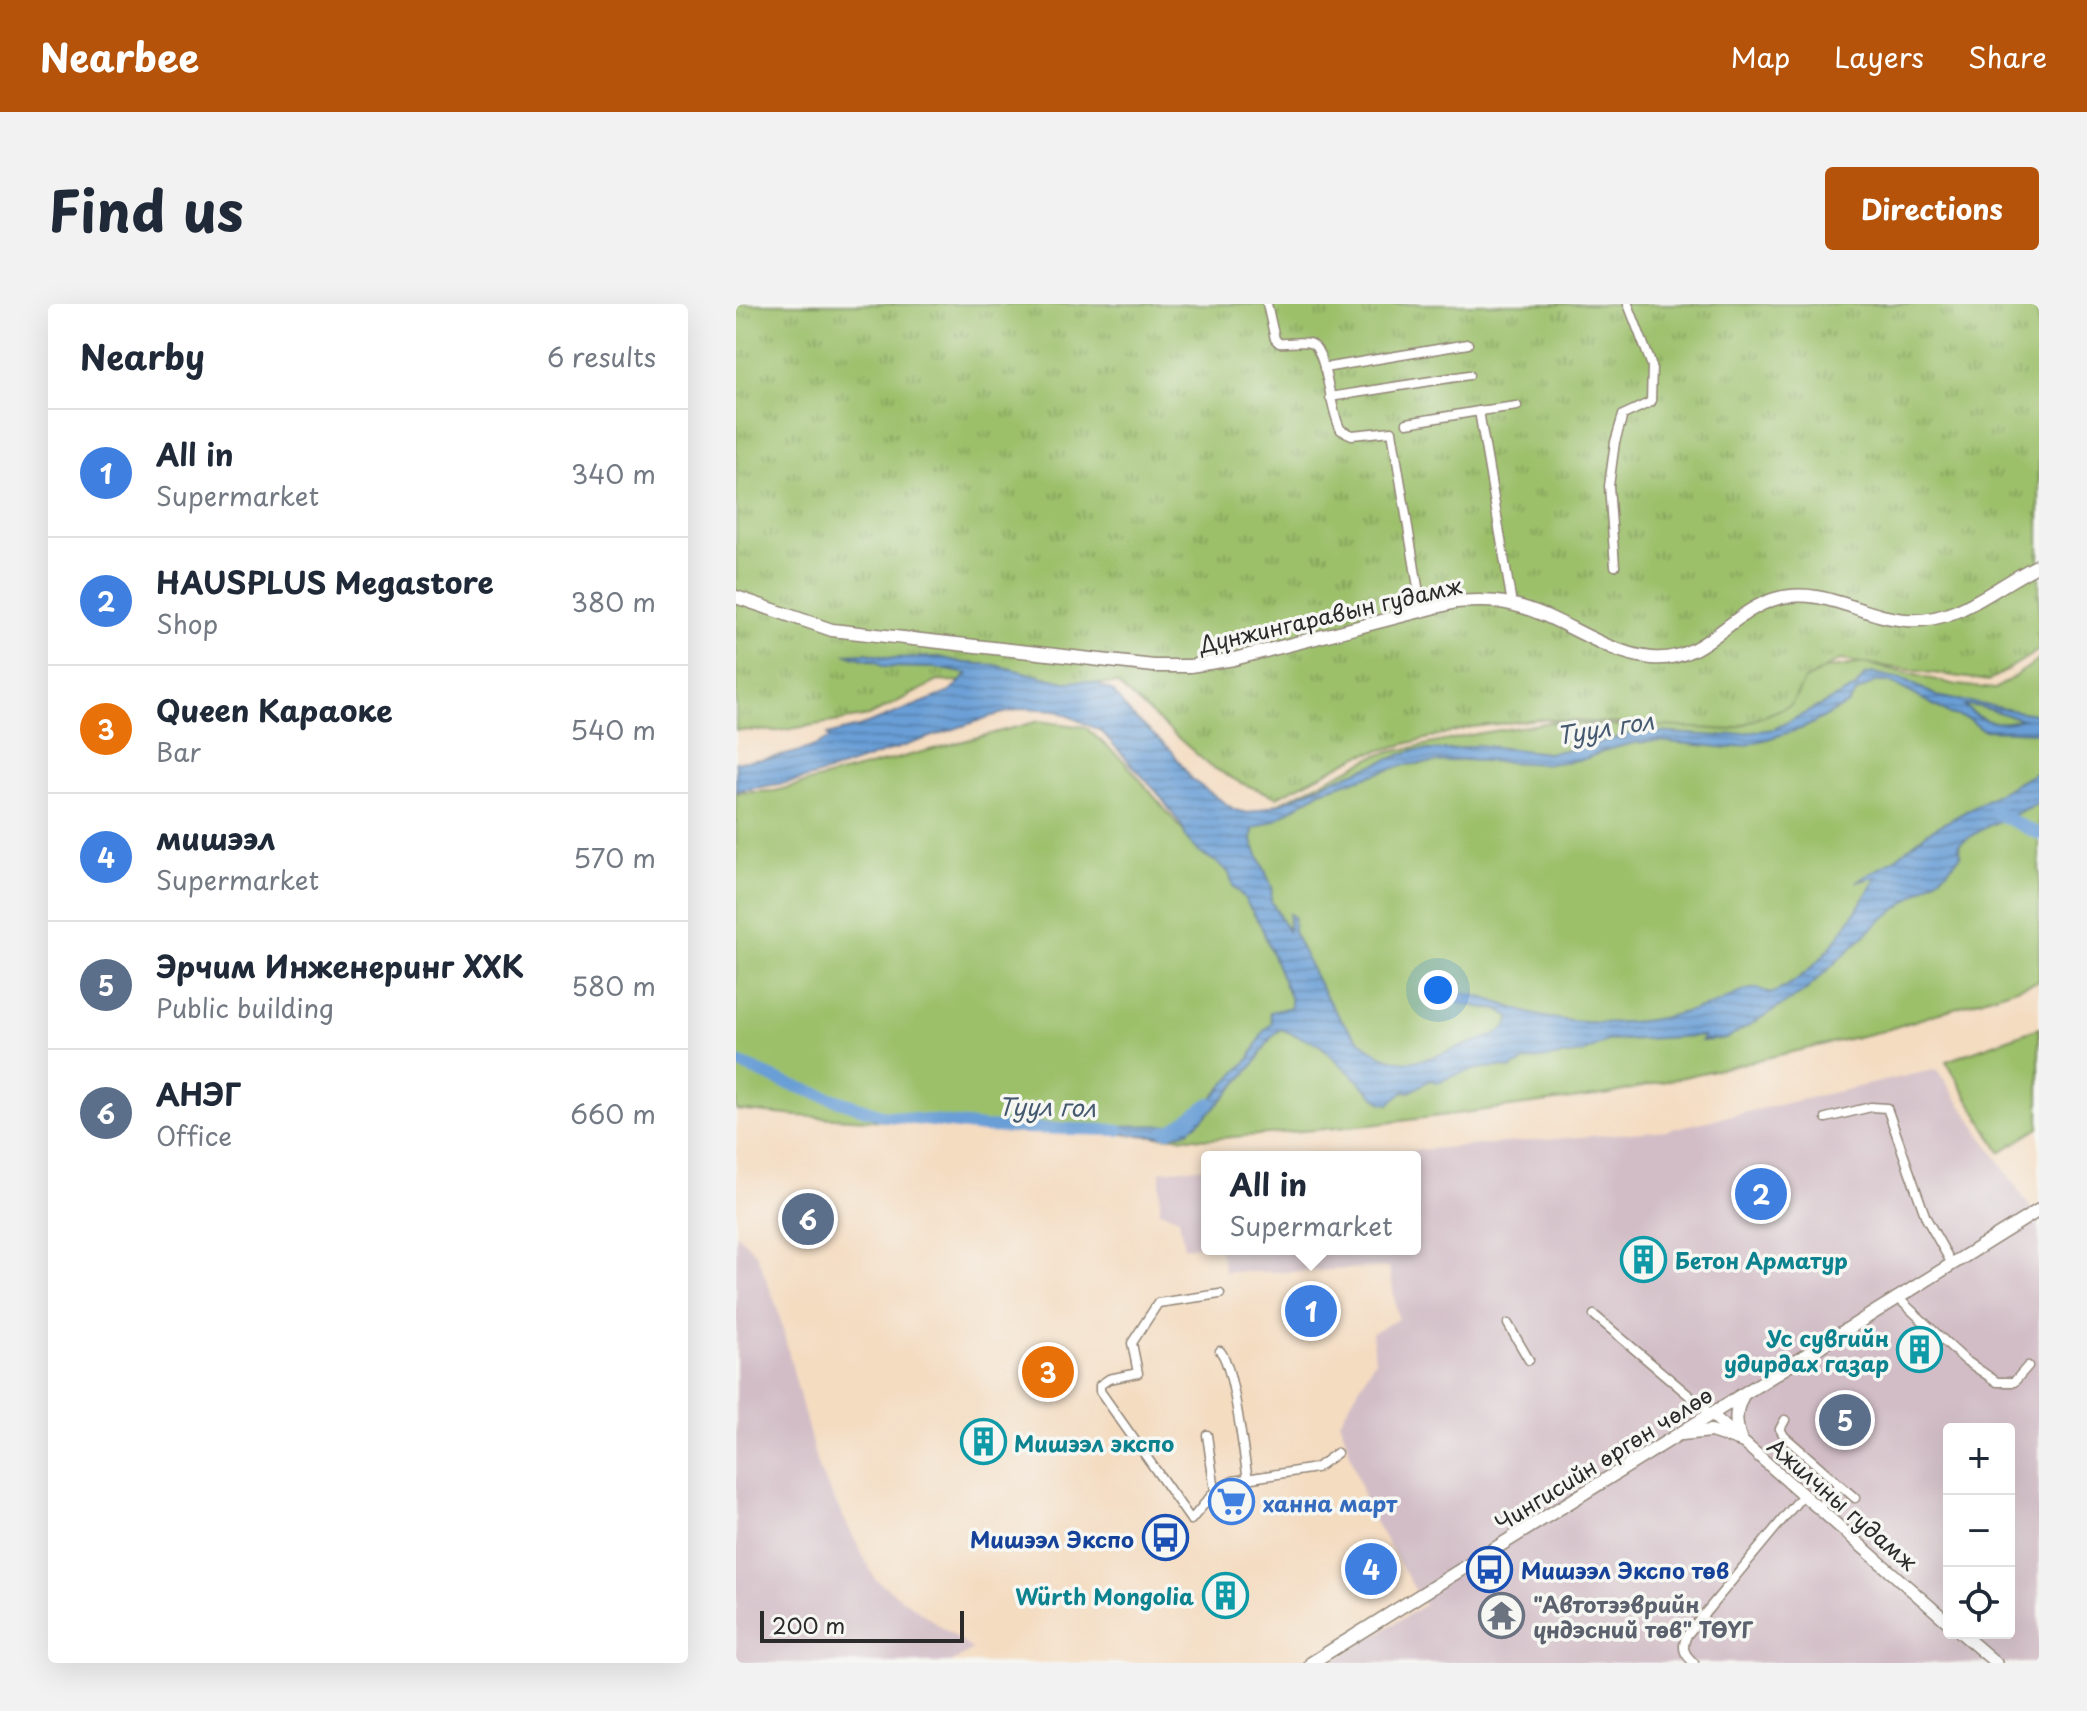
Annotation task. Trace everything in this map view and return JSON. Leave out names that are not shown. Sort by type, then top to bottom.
[{"type":"main road","name":"Дүнжингаравын гудамж","points":[[736,597],[832,630],[1154,666],[1190,666],[1234,659],[1456,602],[1490,601],[1512,604],[1619,650],[1642,657],[1665,658],[1697,650],[1751,609],[1790,595],[1817,596],[1894,618],[1924,619],[1949,614],[1978,602],[2039,565]]},
{"type":"main road","name":"Чингисийн өргөн чөлөө","points":[[1311,1663],[2039,1210]]},
{"type":"main road","points":[[1741,1441],[1735,1420],[1737,1406],[1744,1393]]},
{"type":"main road","name":"Ажилчны гудамж","points":[[1711,1414],[1943,1618]]},
{"type":"main road","points":[[1678,1434],[1711,1431],[1741,1441]]},
{"type":"main road","points":[[1968,1639],[1996,1663]]},
{"type":"street","points":[[1267,304],[1275,339],[1279,343],[1311,343],[1315,347],[1324,368],[1338,426],[1345,434],[1392,431],[1422,611]]},
{"type":"street","points":[[1615,566],[1609,486],[1615,442],[1623,415],[1651,402],[1652,366],[1628,304]]},
{"type":"street","points":[[1324,368],[1468,344]]},
{"type":"street","points":[[1330,397],[1469,375]]},
{"type":"street","points":[[1407,423],[1517,406]]},
{"type":"street","points":[[1479,411],[1512,604]]},
{"type":"street","points":[[1826,1118],[1871,1107],[1887,1108],[1926,1218],[1952,1264]]},
{"type":"street","points":[[1220,1294],[1158,1303],[1132,1343],[1138,1373],[1109,1379],[1100,1385],[1100,1391],[1191,1520],[1215,1491],[1225,1484],[1316,1468],[1337,1453]]},
{"type":"street","points":[[1897,1297],[1965,1360],[1997,1382],[2014,1382],[2028,1366]]},
{"type":"street","points":[[1594,1315],[1711,1414]]},
{"type":"street","points":[[1508,1324],[1529,1360]]},
{"type":"street","points":[[1220,1351],[1225,1356],[1232,1379],[1248,1479]]},
{"type":"street","points":[[1785,1420],[1780,1429],[1784,1436],[1855,1498]]},
{"type":"street","points":[[1207,1435],[1215,1491]]},
{"type":"street","points":[[1818,1510],[1839,1486]]},
{"type":"street","points":[[1694,1663],[1683,1649],[1687,1635],[1802,1496]]},
{"type":"shaded area","points":[[1937,1069],[2039,1221],[2039,1663],[1330,1663],[1424,1605],[1367,1508],[1340,1421],[1375,1360],[1372,1333],[1398,1319],[1389,1267],[1225,1272],[1221,1255],[1421,1255],[1421,1151],[1404,1151],[1667,1130]]},
{"type":"shaded area","points":[[1201,1168],[1201,1245],[1184,1248],[1179,1218],[1160,1211],[1160,1171]]},
{"type":"shaded area","points":[[736,1233],[756,1253],[777,1307],[818,1468],[875,1579],[973,1650],[951,1663],[736,1663]]},
{"type":"green space","points":[[736,304],[2039,304],[2039,650],[1989,681],[1840,660],[1804,681],[1791,705],[1730,730],[1539,719],[1472,727],[1358,756],[1277,797],[1241,783],[1210,766],[1117,684],[938,681],[869,716],[778,731],[736,730]]},
{"type":"green space","points":[[2039,660],[2039,981],[1883,1031],[1610,1094],[1370,1125],[1210,1139],[736,1110],[736,793],[775,791],[1039,721],[1085,727],[1126,763],[1194,844],[1377,755],[1552,722],[1618,726],[1698,722],[1784,675],[1864,663],[1957,685],[1995,689]]},
{"type":"green space","points":[[2039,1028],[2039,1128],[2000,1152],[1946,1061]]},
{"type":"water","points":[[866,653],[892,658],[939,657],[995,665],[1065,682],[1098,684],[1113,692],[1130,714],[1172,751],[1191,779],[1235,810],[1248,813],[1284,802],[1330,781],[1414,750],[1450,750],[1478,745],[1547,753],[1580,748],[1639,731],[1720,736],[1774,729],[1855,688],[1865,675],[1874,673],[1905,680],[1937,696],[2039,715],[2039,732],[1983,730],[1968,719],[1950,714],[1900,687],[1888,682],[1875,682],[1857,692],[1848,704],[1804,728],[1747,745],[1729,748],[1658,741],[1634,743],[1585,759],[1548,764],[1462,760],[1404,765],[1321,791],[1275,820],[1253,829],[1252,841],[1272,887],[1271,901],[1288,931],[1289,914],[1294,917],[1297,940],[1333,1008],[1356,1037],[1370,1048],[1401,1061],[1427,1058],[1489,1038],[1505,1028],[1511,1018],[1502,1011],[1434,996],[1475,995],[1547,1017],[1605,1023],[1670,1016],[1712,1005],[1753,989],[1770,994],[1804,974],[1819,960],[1877,877],[1856,882],[1893,860],[1928,832],[2039,771],[2039,803],[1988,826],[1959,844],[1961,855],[1947,871],[1878,923],[1804,992],[1726,1039],[1701,1041],[1703,1036],[1696,1036],[1607,1041],[1583,1053],[1525,1061],[1510,1069],[1494,1067],[1474,1070],[1439,1083],[1430,1080],[1410,1092],[1405,1091],[1389,1104],[1382,1103],[1320,1045],[1281,1029],[1241,1079],[1210,1112],[1185,1132],[1166,1136],[1105,1132],[1106,1126],[1186,1125],[1250,1058],[1263,1032],[1272,1023],[1270,1012],[1291,1007],[1291,1000],[1261,926],[1233,886],[1229,873],[1200,853],[1186,838],[1183,828],[1157,792],[1101,731],[1056,710],[1025,708],[992,716],[828,772],[797,781],[736,791],[736,762],[772,758],[808,748],[830,738],[827,735],[862,726],[950,692],[968,674],[936,668],[883,667],[876,662],[845,654]],"holes":[[[1964,705],[2022,719],[1991,721],[1977,716]]]},
{"type":"waterway","name":"Туул гол","points":[[1994,812],[2039,834]]},
{"type":"waterway","name":"Туул гол","points":[[736,1062],[783,1082],[881,1115],[983,1127],[1119,1130]]},
{"type":"waterway","name":"Туул гол","points":[[1165,1131],[1170,1131],[1210,1103]]},
{"type":"place","name":"HAUSPLUS Megastore","points":[[1761,1194]]},
{"type":"place","name":"АНЭГ","points":[[808,1219]]},
{"type":"place","name":"Бетон Арматур","points":[[1644,1259]]},
{"type":"place","name":"All in","points":[[1311,1311]]},
{"type":"place","name":"Ус сувгийн удирдах газар","points":[[1920,1350]]},
{"type":"place","name":"Queen Караоке","points":[[1048,1372]]},
{"type":"place","name":"Эрчим Инженеринг ХХК","points":[[1845,1420]]},
{"type":"place","name":"Мишээл экспо","points":[[983,1442]]},
{"type":"place","name":"ханна март","points":[[1232,1502]]},
{"type":"place","name":"Мишээл Экспо","points":[[1165,1538]]},
{"type":"place","name":"мишээл","points":[[1371,1569]]},
{"type":"place","name":"Мишээл Экспо төв","points":[[1490,1569]]},
{"type":"place","name":"Würth Mongolia","points":[[1225,1595]]},
{"type":"place","name":"\"Автотээврийн үндэсний төв\" ТӨҮГ","points":[[1502,1616]]}]
